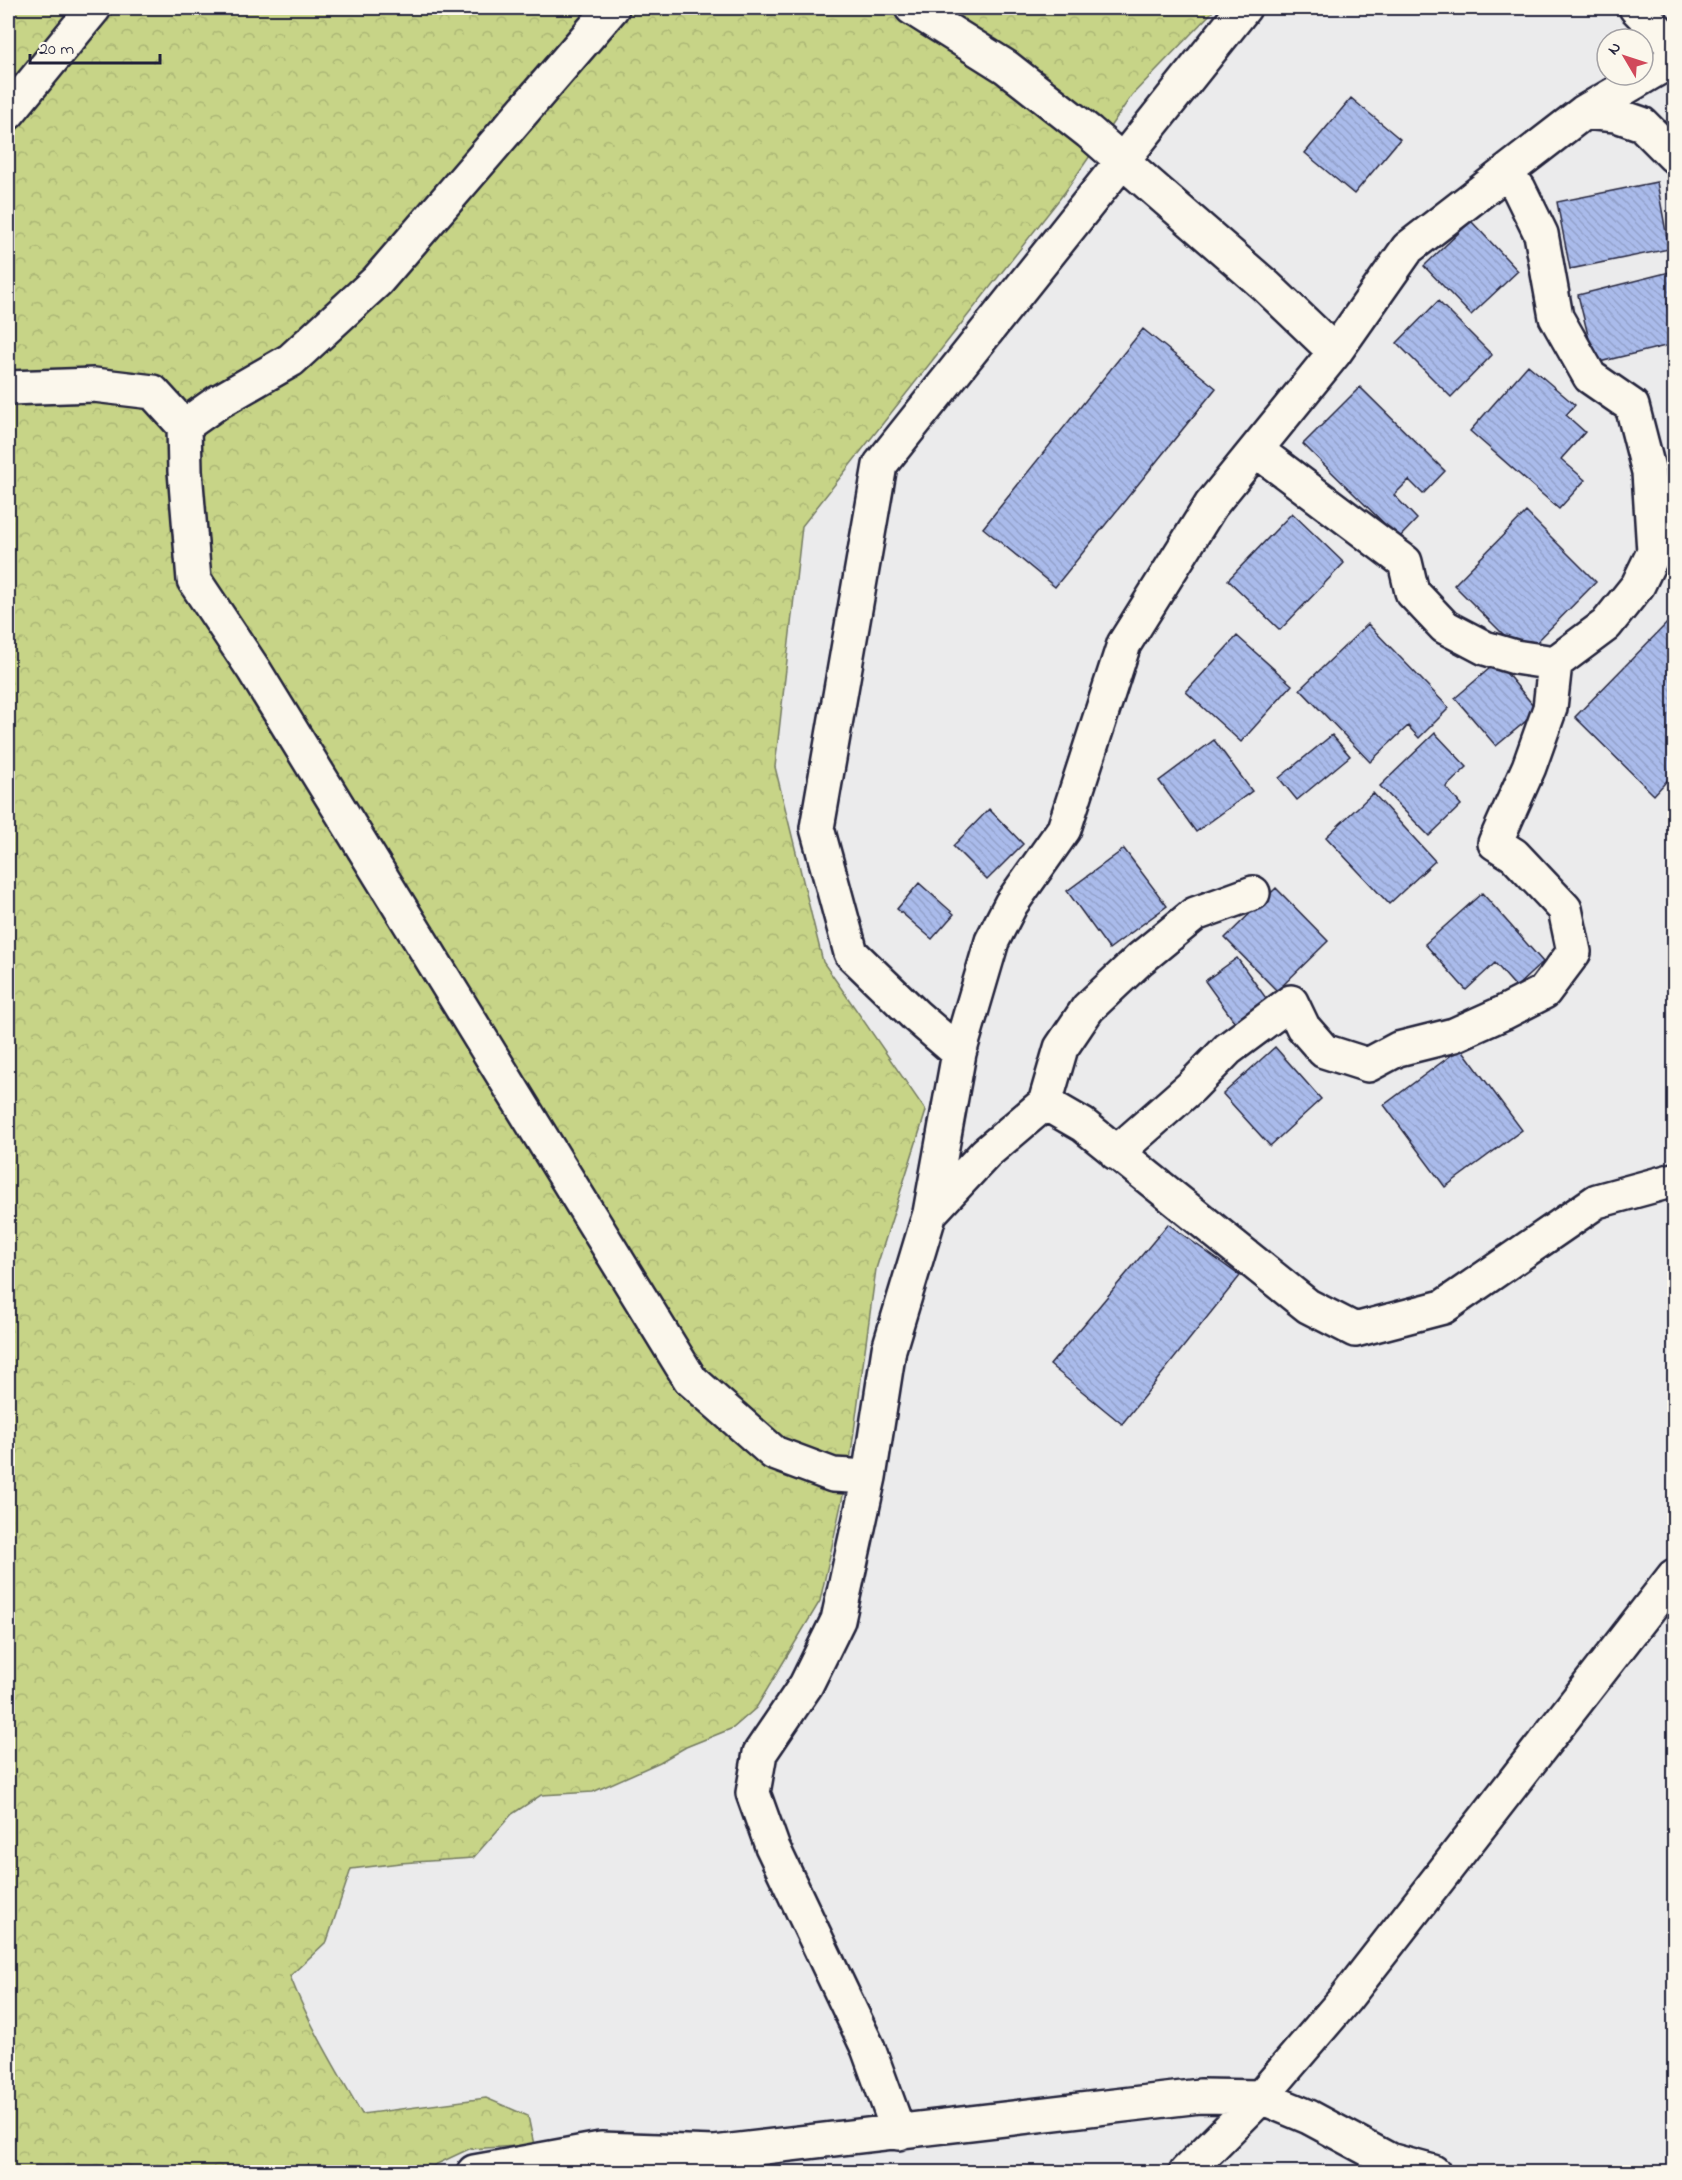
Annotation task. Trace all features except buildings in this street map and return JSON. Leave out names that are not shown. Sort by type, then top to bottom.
[{"type":"street","points":[[8,113],[94,8]]},
{"type":"street","points":[[184,426],[218,402],[291,360],[377,281],[612,8]]},
{"type":"street","points":[[912,8],[1006,67],[1089,132],[1266,286],[1335,352]]},
{"type":"street","points":[[959,1053],[916,1016],[851,953],[817,828],[880,465],[1244,8]]},
{"type":"street","points":[[1636,8],[1674,47]]},
{"type":"street","points":[[899,2133],[868,2048],[772,1846],[753,1793],[760,1753],[806,1685],[838,1620],[869,1477],[889,1349],[930,1213],[959,1053],[992,941],[1011,904],[1064,829],[1124,644],[1211,505],[1335,352],[1408,248],[1584,112],[1674,59]]},
{"type":"street","points":[[1584,112],[1616,115],[1642,124],[1674,156]]},
{"type":"street","points":[[1256,450],[1405,562],[1412,592],[1446,627],[1485,648],[1515,657],[1555,663],[1606,625],[1638,585],[1654,552],[1649,472],[1632,406],[1590,377],[1556,317],[1541,234],[1519,189],[1507,172]]},
{"type":"street","points":[[8,388],[94,385],[153,392],[184,426],[185,471],[194,580],[254,670],[690,1379],[774,1453],[833,1475],[869,1477]]},
{"type":"street","points":[[1116,1153],[1191,1087],[1228,1049],[1291,1002],[1303,1027],[1324,1051],[1368,1065],[1398,1049],[1454,1035],[1544,992],[1574,952],[1564,909],[1514,855],[1495,843],[1529,767],[1550,708],[1555,663]]},
{"type":"street","points":[[930,1213],[986,1153],[1045,1103],[1061,1047],[1088,1008],[1140,959],[1195,914],[1253,893]]},
{"type":"street","points":[[1045,1103],[1083,1125],[1308,1306],[1355,1330],[1443,1307],[1597,1201],[1674,1180]]},
{"type":"street","points":[[1186,2172],[1261,2097],[1345,1999],[1674,1576]]},
{"type":"street","points":[[474,2172],[601,2149],[714,2153],[1200,2096],[1261,2097],[1309,2117],[1389,2160],[1433,2172]]},
{"type":"green space","points":[[8,8],[1216,8],[1132,95],[1065,192],[802,526],[775,767],[823,962],[926,1111],[876,1269],[849,1468],[820,1601],[756,1708],[733,1728],[686,1747],[660,1762],[593,1792],[541,1795],[512,1814],[473,1858],[351,1869],[327,1941],[290,1976],[314,2029],[362,2114],[486,2098],[528,2116],[534,2145],[469,2149],[420,2172],[8,2172]]}]
